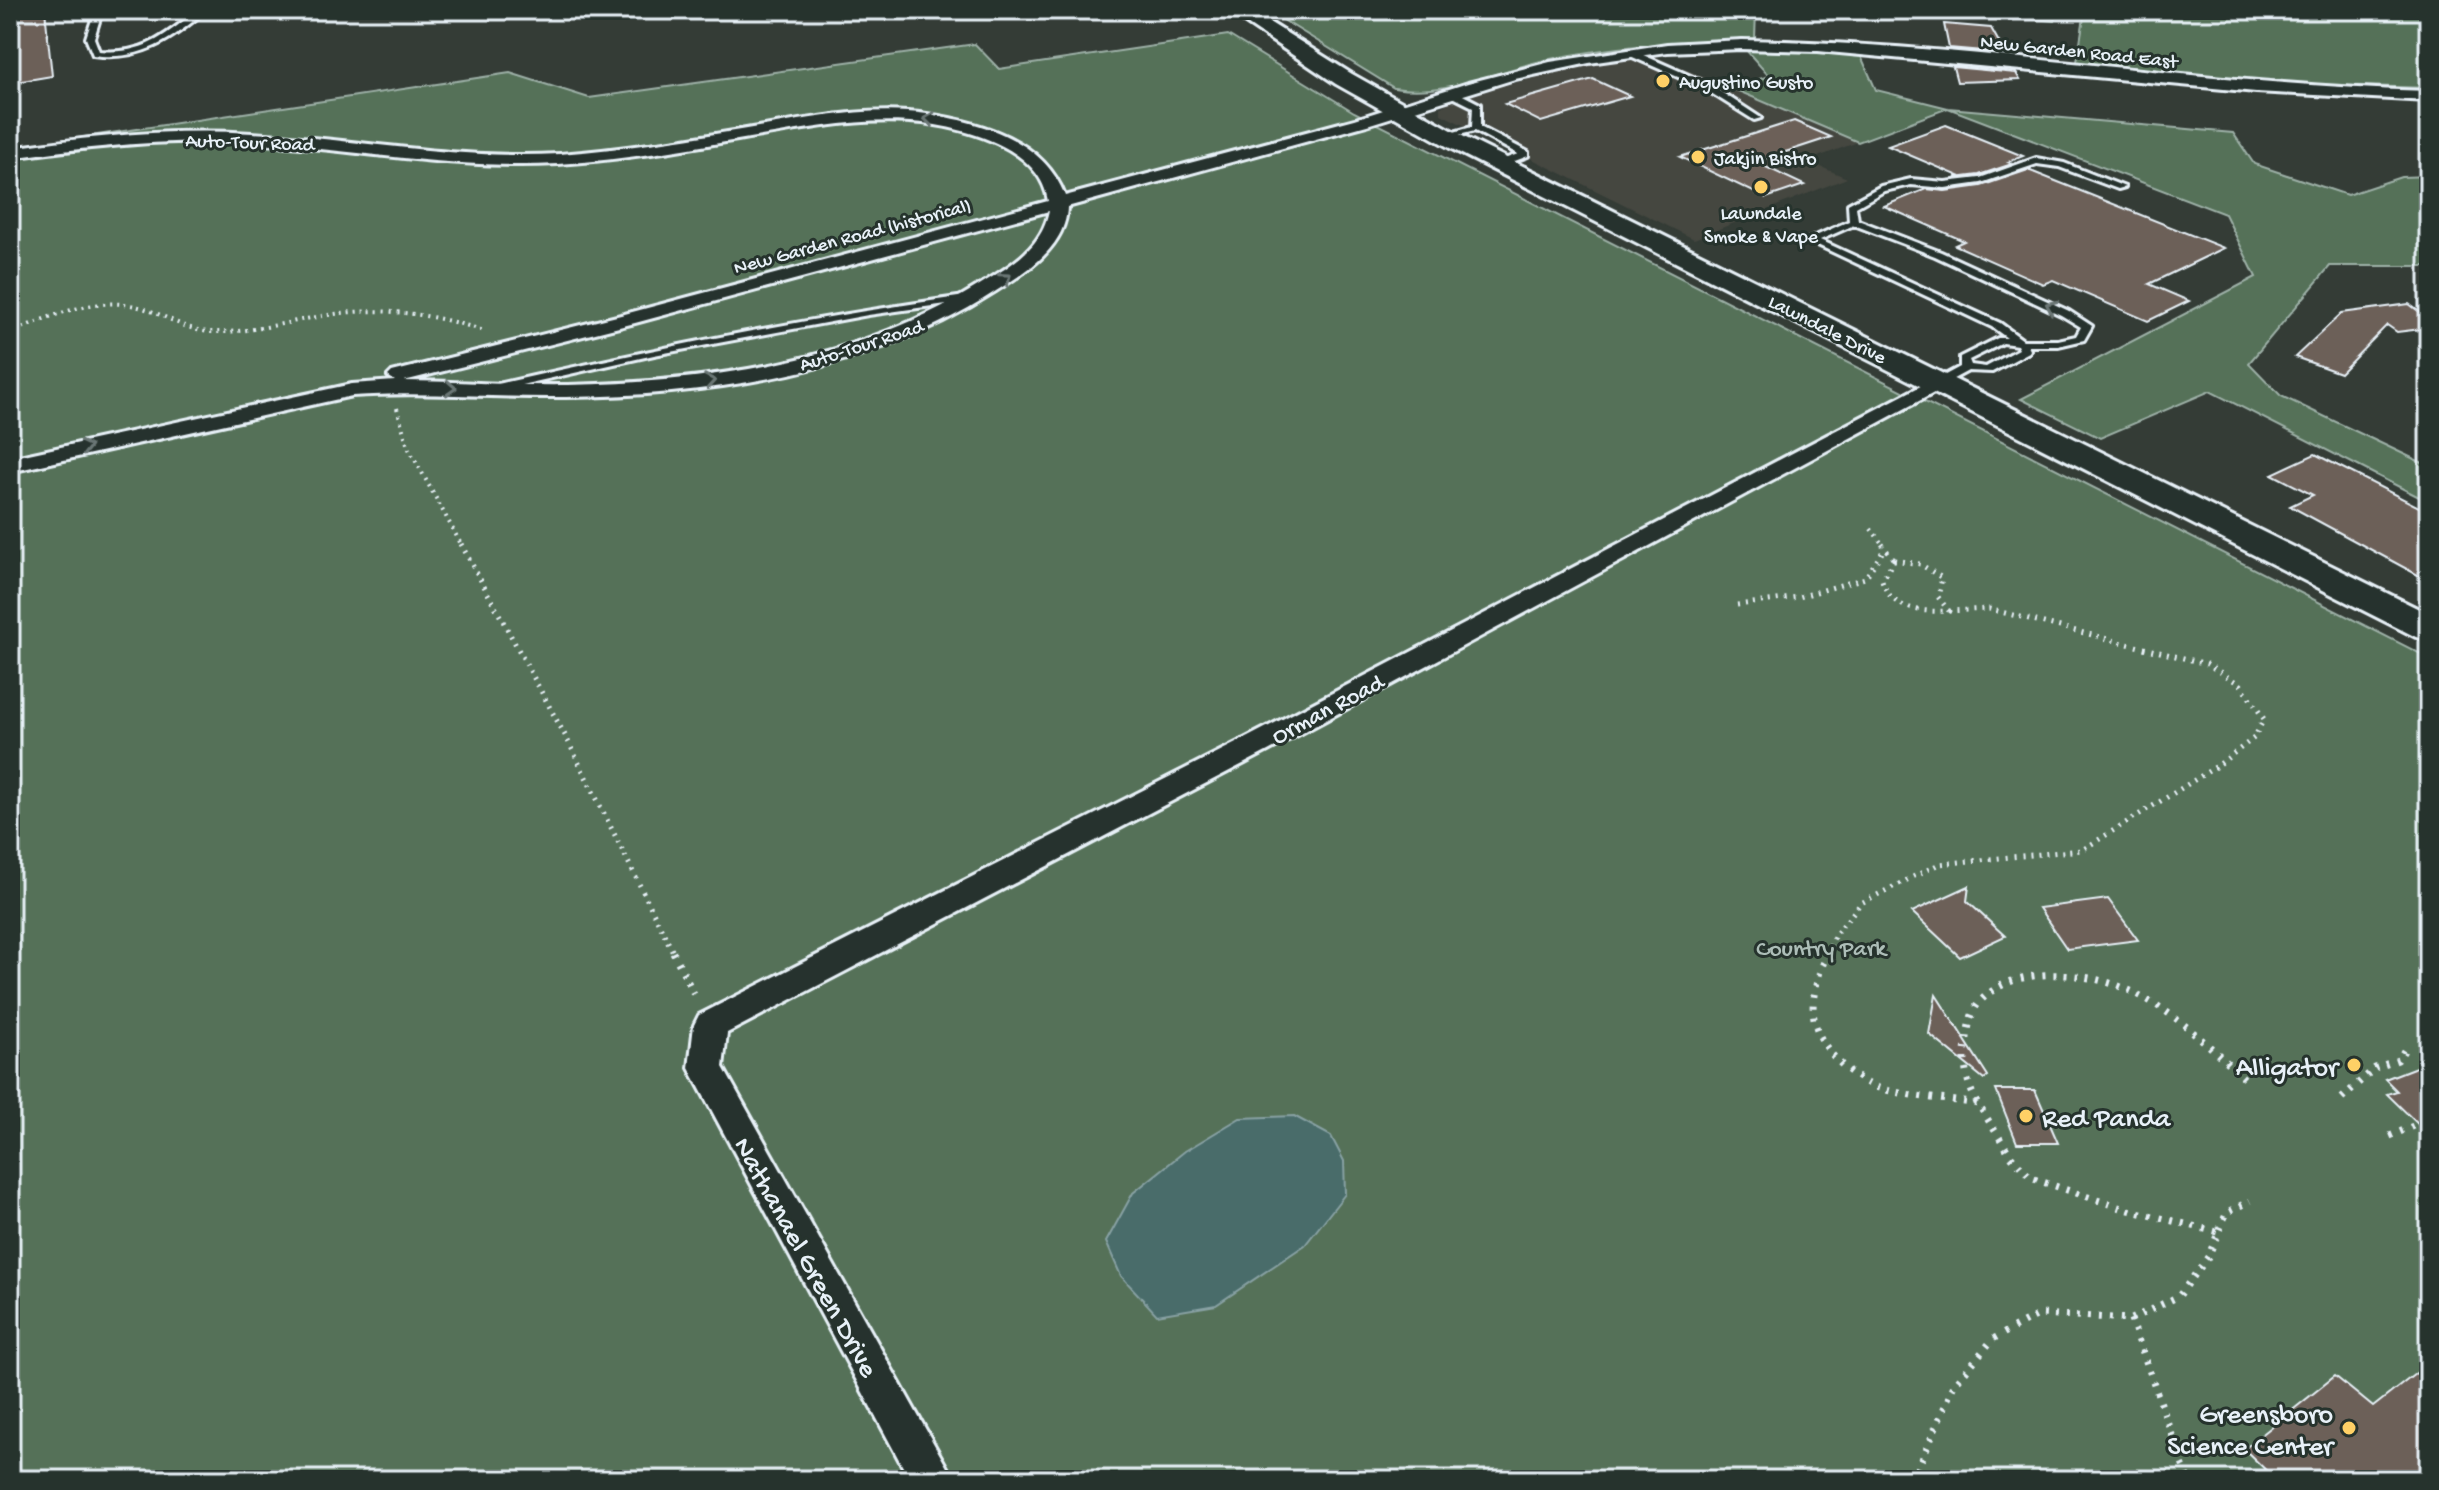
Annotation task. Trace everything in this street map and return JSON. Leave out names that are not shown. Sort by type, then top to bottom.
[{"type":"main road","name":"Lawndale Drive","points":[[1236,10],[1396,110],[1446,137],[2429,629]]},
{"type":"street","name":"New Garden Road East","points":[[1396,110],[1556,65],[1631,53],[1740,46],[1854,49],[2270,89],[2429,96]]},
{"type":"street","name":"New Garden Road (historical)","points":[[318,396],[521,346],[1361,122],[1396,110]]},
{"type":"street","name":"Auto-Tour Road","points":[[10,153],[126,141],[247,138],[443,157],[558,159],[847,119],[920,118],[972,130],[1022,151],[1039,164],[1049,177],[1057,202],[1055,223],[1046,245],[978,298],[878,342],[793,366],[684,385],[569,391],[401,387],[318,396],[10,465]]},
{"type":"street","name":"Orman Road","points":[[711,1025],[1258,744],[1938,383]]},
{"type":"street","name":"Nathanael Green Drive","points":[[711,1025],[706,1068],[933,1480]]},
{"type":"lane","points":[[151,10],[98,12],[90,38],[96,53],[114,55],[149,48],[170,38],[202,10]]},
{"type":"lane","points":[[1631,53],[1706,86],[1757,118]]},
{"type":"lane","points":[[1452,93],[1477,106],[1476,128]]},
{"type":"lane","points":[[1446,137],[1476,128],[1525,154],[1499,164]]},
{"type":"lane","points":[[1854,222],[1851,206],[1881,189],[1911,182],[1945,185],[1981,180],[2036,161],[2061,165],[2121,187]]},
{"type":"lane","points":[[1938,383],[1966,368],[1988,370],[2025,350],[2021,343],[1996,325],[1812,240],[1854,222],[1938,254],[2087,326],[2080,338],[2058,343],[2021,343],[2002,340],[1964,359],[1966,368]]},
{"type":"lane","points":[[485,390],[654,352],[868,312],[978,298]]},
{"type":"path","points":[[10,333],[38,320],[96,306],[137,306],[176,325],[213,332],[348,312],[432,317],[472,326],[521,346]]},
{"type":"path","points":[[401,387],[397,406],[408,447],[567,739],[711,1025]]},
{"type":"path","points":[[1871,529],[1894,560]]},
{"type":"path","points":[[1737,605],[1799,597],[1865,578],[1885,548]]},
{"type":"path","points":[[1894,560],[1882,580],[1893,601],[1919,612],[1989,609],[2207,664],[2241,685],[2264,719],[2254,738],[2217,766],[2082,850],[1939,864],[1861,903],[1835,935],[1815,982],[1812,1022],[1829,1052],[1852,1074],[1877,1088],[1978,1104]]},
{"type":"path","points":[[1894,560],[1918,563],[1942,578],[1937,595],[1939,604],[1949,611]]},
{"type":"path","points":[[2217,1232],[2121,1208],[2031,1178],[2011,1156],[1978,1104],[1965,1076],[1966,1038],[1978,1004],[2004,985],[2039,975],[2078,977],[2144,997],[2175,1017],[2248,1082]]},
{"type":"path","points":[[2342,1098],[2375,1068],[2398,1060],[2405,1049]]},
{"type":"path","points":[[2390,1136],[2418,1124]]},
{"type":"path","points":[[1913,1480],[1954,1385],[1993,1339],[2040,1314],[2131,1319],[2179,1296],[2208,1257],[2227,1212],[2250,1201]]},
{"type":"path","points":[[2131,1319],[2188,1480]]},
{"type":"shaded area","points":[[1654,56],[1858,142],[1807,161],[1847,178],[1694,239],[1441,114],[1441,107],[1451,101],[1506,85],[1602,62]]},
{"type":"green space","points":[[1267,10],[1756,10],[1755,39],[1623,47],[1545,60],[1451,86],[1413,90],[1394,88]]},
{"type":"green space","points":[[1936,10],[2058,10],[2054,21]]},
{"type":"green space","points":[[2085,10],[2415,10],[2429,15],[2429,88],[2297,84],[2077,62]]},
{"type":"green space","name":"Country Park","points":[[1228,35],[1354,112],[2429,658],[2429,1480],[10,1480],[10,148],[510,73],[589,98],[975,44],[999,69]]},
{"type":"green space","points":[[1746,50],[1860,54],[1876,90],[1948,108],[1858,142],[1731,88],[1769,76]]},
{"type":"green space","points":[[1948,108],[2233,133],[2254,164],[2347,195],[2401,177],[2429,176],[2429,266],[2330,266],[2249,363],[2281,396],[2429,466],[2429,502],[2210,391],[2100,438],[2021,399],[2256,277],[2225,214]]},
{"type":"water","points":[[1294,1116],[1331,1136],[1344,1161],[1345,1194],[1305,1245],[1216,1305],[1157,1315],[1121,1276],[1106,1242],[1133,1193],[1185,1151],[1240,1118]]},
{"type":"building","points":[[10,10],[45,10],[52,76],[10,83]]},
{"type":"building","points":[[1944,24],[1991,28],[2005,53],[1949,48]]},
{"type":"building","points":[[1953,67],[2016,73],[2020,80],[1957,82]]},
{"type":"building","points":[[1593,79],[1630,96],[1541,122],[1505,104]]},
{"type":"building","points":[[1794,121],[1831,137],[1755,162],[1804,185],[1766,198],[1680,157]]},
{"type":"building","points":[[1946,125],[2023,156],[2008,162],[2012,164],[1979,175],[1955,178],[1959,176],[1888,146]]},
{"type":"building","points":[[2028,170],[2224,248],[2149,284],[2189,301],[2148,321],[2053,280],[2043,284],[1955,245],[1964,241],[1884,206],[1926,189],[1945,191],[1981,186]]},
{"type":"building","points":[[2409,304],[2429,319],[2429,328],[2397,332],[2387,325],[2340,373],[2295,357],[2342,313]]},
{"type":"building","points":[[2315,454],[2429,512],[2429,581],[2290,506],[2313,495],[2272,474]]},
{"type":"building","points":[[1969,886],[1967,901],[2005,936],[1960,957],[1912,912]]},
{"type":"building","points":[[2108,899],[2138,940],[2067,949],[2039,908]]},
{"type":"building","points":[[1936,995],[1988,1076],[1984,1079],[1929,1034]]},
{"type":"building","points":[[2429,1062],[2429,1135],[2387,1094],[2397,1091],[2385,1079]]},
{"type":"building","name":"Red Panda","points":[[1996,1090],[2035,1090],[2058,1143],[2017,1143]]},
{"type":"building","name":"Greensboro Science Center","points":[[2429,1363],[2429,1480],[2276,1480],[2244,1449],[2335,1376],[2373,1407]]},
{"type":"place","name":"Augustino Gusto","points":[[1663,81]]},
{"type":"place","name":"Jakjin Bistro","points":[[1698,157]]},
{"type":"place","name":"Lawndale Smoke & Vape","points":[[1761,187]]},
{"type":"place","name":"Alligator","points":[[2354,1065]]},
{"type":"place","name":"Red Panda","points":[[2026,1116]]},
{"type":"place","name":"Greensboro Science Center","points":[[2349,1428]]}]
